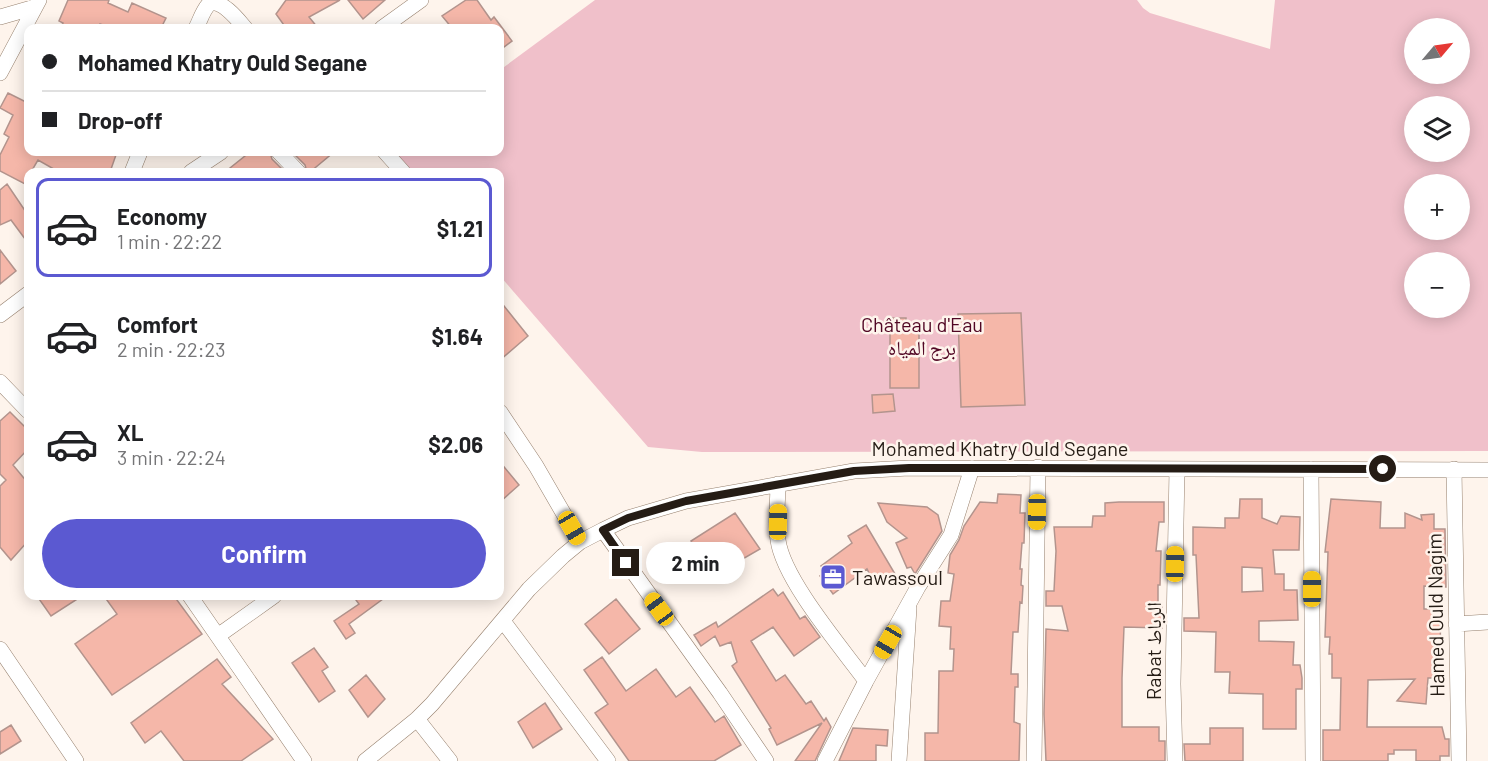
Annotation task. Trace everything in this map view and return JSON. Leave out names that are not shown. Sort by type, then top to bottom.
[{"type":"street","points":[[388,24],[421,0]]},
{"type":"street","points":[[198,24],[206,9],[215,1],[227,7],[242,24]]},
{"type":"street","points":[[0,17],[37,3]]},
{"type":"street","points":[[26,24],[37,3]]},
{"type":"street","points":[[0,74],[24,28]]},
{"type":"street","points":[[197,168],[215,156]]},
{"type":"street","points":[[283,156],[294,168]]},
{"type":"street","points":[[389,156],[399,168]]},
{"type":"street","points":[[0,315],[24,297]]},
{"type":"street","points":[[0,382],[24,407]]},
{"type":"street","points":[[504,422],[536,466],[580,542]]},
{"type":"street","points":[[1034,761],[1038,467]]},
{"type":"street","name":"Mohamed Khatry Ould Segane","points":[[364,761],[417,719],[432,704],[528,589],[580,542],[628,518],[686,501],[854,471],[909,468],[1488,470]]},
{"type":"street","points":[[825,761],[866,681],[951,534],[972,468]]},
{"type":"street","name":"Rabat الرباط","points":[[1175,761],[1173,684],[1177,469]]},
{"type":"street","points":[[1311,469],[1313,761]]},
{"type":"street","name":"Hamed Ould Nagim","points":[[1454,469],[1459,761]]},
{"type":"street","points":[[778,484],[778,541],[787,568],[807,601],[866,681]]},
{"type":"street","points":[[603,530],[766,761]]},
{"type":"street","points":[[192,600],[219,635],[304,761]]},
{"type":"street","points":[[219,635],[268,600]]},
{"type":"street","points":[[899,761],[909,605]]},
{"type":"street","points":[[503,621],[608,761]]},
{"type":"street","points":[[1456,624],[1488,622]]},
{"type":"street","points":[[0,649],[76,761]]},
{"type":"street","points":[[417,719],[450,761]]},
{"type":"green space","name":"Château d'Eau برج المياه","points":[[595,0],[1137,0],[1150,13],[1270,49],[1275,0],[1488,0],[1488,451],[702,452],[648,447],[504,281],[504,168],[406,168],[396,156],[504,156],[504,67]]},
{"type":"building","points":[[68,0],[109,0],[108,3],[128,12],[132,3],[166,18],[163,24],[62,24],[59,21]]},
{"type":"building","points":[[286,0],[340,0],[309,17],[315,24],[283,24],[276,14]]},
{"type":"building","points":[[348,0],[385,0],[363,19]]},
{"type":"building","points":[[466,0],[477,0],[491,20],[494,17],[499,24],[449,24],[442,16]]},
{"type":"building","points":[[504,30],[512,41],[504,47]]},
{"type":"building","points":[[8,93],[24,101],[24,156],[116,156],[111,168],[52,168],[38,160],[33,168],[24,168],[24,183],[0,171],[0,155],[9,137],[4,134],[13,115],[0,108]]},
{"type":"building","points":[[245,156],[271,156],[281,168],[230,168]]},
{"type":"building","points":[[296,156],[329,156],[315,168],[306,168]]},
{"type":"building","points":[[7,184],[24,209],[24,238],[11,220],[0,225],[0,190]]},
{"type":"building","points":[[0,250],[16,271],[0,284]]},
{"type":"building","points":[[504,306],[528,336],[504,357]]},
{"type":"building","points":[[1021,313],[1025,405],[961,407],[958,314]]},
{"type":"building","points":[[890,318],[906,318],[906,330],[919,330],[919,388],[890,388]]},
{"type":"building","points":[[893,394],[895,411],[873,413],[872,395]]},
{"type":"building","points":[[10,412],[24,426],[24,453],[13,465],[24,478],[24,545],[11,560],[0,547],[0,486],[6,480],[0,474],[0,421]]},
{"type":"building","points":[[504,467],[519,485],[504,498]]},
{"type":"building","points":[[998,494],[1021,495],[1020,513],[1025,513],[1020,569],[1022,569],[1021,585],[1023,586],[1022,603],[1020,602],[1018,632],[1013,632],[1011,674],[1018,674],[1018,687],[1015,687],[1014,722],[1020,724],[1019,761],[925,761],[925,733],[938,733],[939,671],[953,671],[954,649],[950,649],[951,627],[939,626],[941,601],[950,601],[954,574],[948,573],[950,555],[964,526],[980,502],[997,503]]},
{"type":"building","points":[[1240,499],[1262,499],[1262,518],[1277,524],[1281,516],[1300,517],[1299,550],[1273,550],[1275,574],[1284,574],[1284,590],[1297,590],[1298,620],[1259,621],[1259,641],[1294,642],[1293,665],[1300,665],[1302,678],[1302,689],[1296,689],[1296,729],[1263,729],[1263,694],[1229,693],[1230,672],[1215,672],[1216,632],[1184,631],[1184,618],[1199,618],[1196,555],[1193,555],[1193,527],[1225,528],[1225,518],[1239,518]],"holes":[[[1242,567],[1262,568],[1263,591],[1242,592]]]},
{"type":"building","points":[[1331,499],[1381,502],[1380,528],[1405,528],[1405,513],[1422,520],[1421,515],[1434,514],[1434,529],[1445,529],[1446,587],[1424,586],[1424,609],[1440,609],[1441,678],[1428,678],[1426,704],[1397,701],[1415,679],[1368,680],[1367,727],[1442,727],[1445,739],[1449,739],[1449,756],[1440,756],[1440,761],[1416,761],[1416,750],[1394,750],[1394,754],[1388,754],[1388,761],[1323,761],[1323,730],[1340,730],[1341,678],[1332,678],[1332,654],[1329,654],[1330,637],[1325,637],[1328,552],[1325,552]]},
{"type":"building","points":[[1164,502],[1164,522],[1159,522],[1156,551],[1161,551],[1158,605],[1162,605],[1162,628],[1124,627],[1122,727],[1159,727],[1159,741],[1165,741],[1165,761],[1046,761],[1044,714],[1046,629],[1068,631],[1062,606],[1046,606],[1046,591],[1054,591],[1056,551],[1054,527],[1092,527],[1093,516],[1105,516],[1105,503]]},
{"type":"building","points":[[878,503],[927,507],[938,515],[942,531],[915,574],[911,567],[907,568],[896,543],[907,538],[887,522]]},
{"type":"building","points":[[735,513],[760,549],[715,575],[691,541]]},
{"type":"building","points":[[866,525],[895,574],[874,583],[867,569],[833,594],[820,576],[825,572],[821,566],[852,543],[848,536]]},
{"type":"building","points":[[773,589],[778,596],[783,592],[800,619],[805,616],[820,637],[794,656],[773,627],[751,641],[776,681],[785,675],[806,704],[811,701],[824,721],[826,718],[831,727],[815,761],[795,761],[822,723],[777,745],[769,729],[771,728],[732,666],[737,662],[731,642],[720,646],[715,636],[701,646],[694,635],[716,622],[718,627]]},
{"type":"building","points":[[616,599],[640,629],[609,654],[585,624]]},
{"type":"building","points":[[40,600],[76,600],[51,616]]},
{"type":"building","points":[[107,600],[177,600],[202,634],[112,695],[75,644],[117,614]]},
{"type":"building","points":[[356,600],[382,600],[349,624],[355,633],[346,639],[334,621],[359,604]]},
{"type":"building","points":[[314,648],[328,667],[322,671],[335,691],[319,702],[292,663]]},
{"type":"building","points":[[602,657],[626,691],[656,669],[676,697],[690,687],[715,722],[724,716],[741,745],[714,761],[629,761],[595,713],[608,704],[584,670]]},
{"type":"building","points":[[217,659],[231,677],[222,684],[273,739],[241,761],[184,761],[161,731],[145,743],[131,723]]},
{"type":"building","points":[[366,675],[385,699],[368,717],[349,690]]},
{"type":"building","points":[[545,703],[562,729],[533,748],[518,722]]},
{"type":"building","points":[[11,725],[21,741],[0,754],[0,732]]},
{"type":"building","points":[[853,728],[888,730],[887,746],[876,745],[876,761],[839,761]]},
{"type":"building","points":[[1210,728],[1243,728],[1243,761],[1185,761],[1184,744],[1210,744]]},
{"type":"place","name":"Tawassoul","points":[[833,577]]},
{"type":"route","points":[[626,563],[603,530],[628,518],[686,501],[854,471],[909,468],[1038,467],[1383,469]]}]
